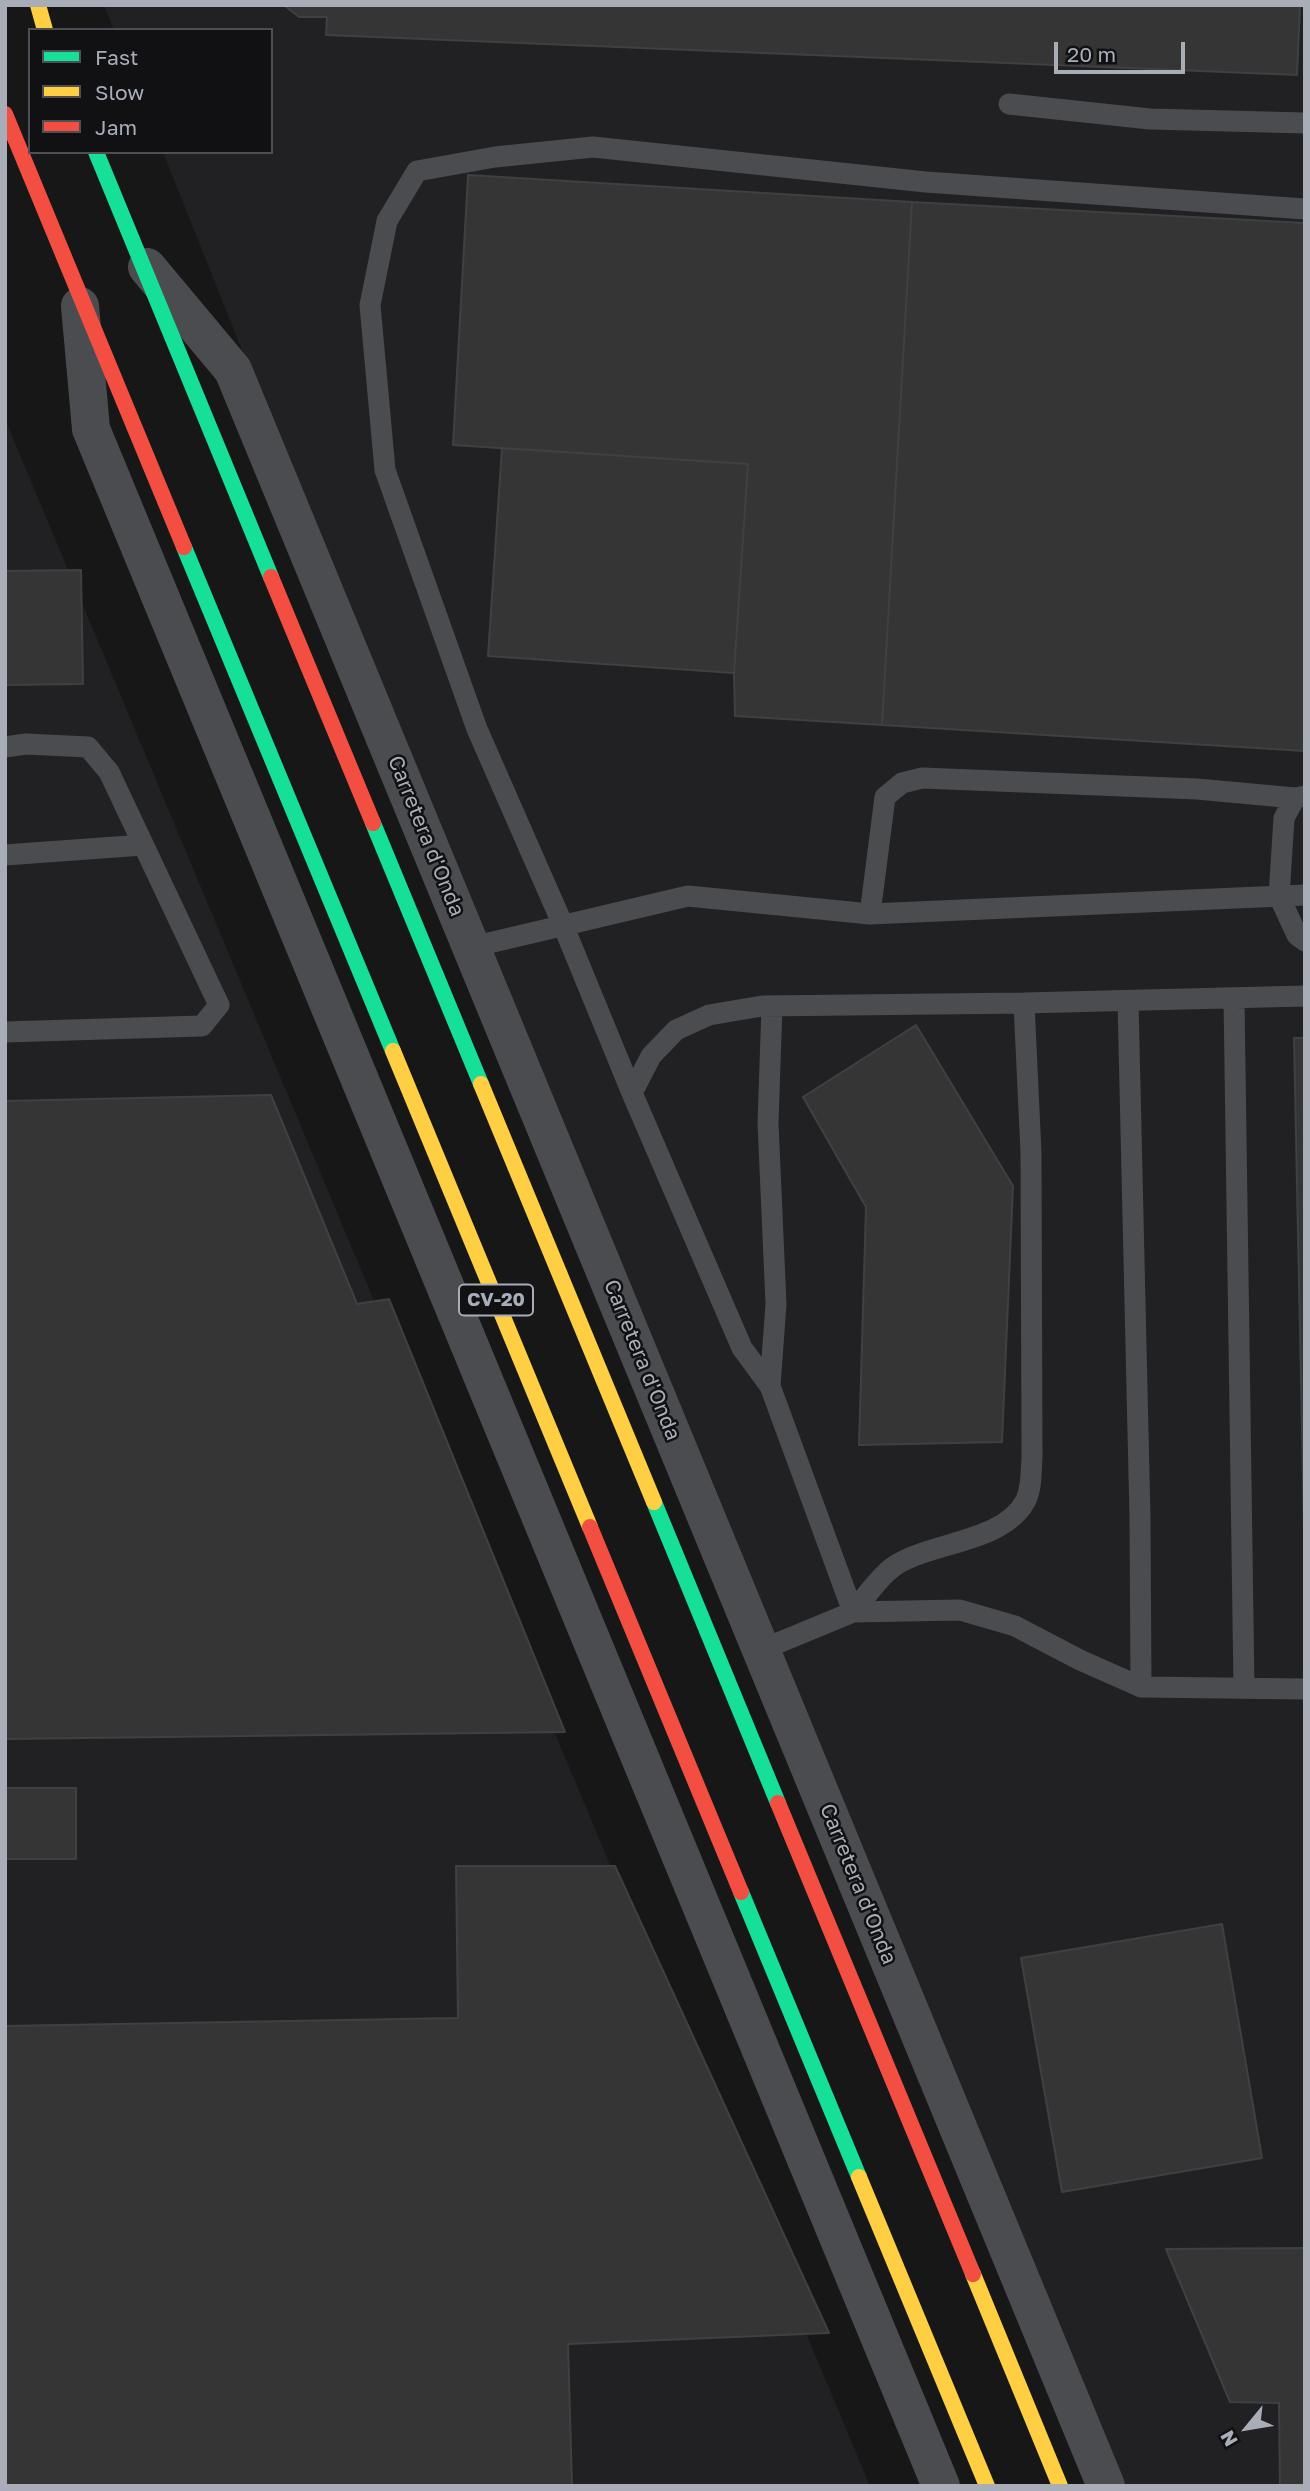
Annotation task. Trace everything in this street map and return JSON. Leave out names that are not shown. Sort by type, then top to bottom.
[{"type":"main road","points":[[38,5],[44,28]]},
{"type":"main road","name":"CV-20","points":[[5,114],[987,2486]]},
{"type":"main road","name":"Carretera d'Onda","points":[[97,154],[1060,2486]]},
{"type":"street","name":"Carretera d'Onda","points":[[139,258],[233,370],[1107,2486]]},
{"type":"street","points":[[78,290],[92,429],[941,2486]]},
{"type":"lane","points":[[1009,104],[1150,119],[1305,122]]},
{"type":"lane","points":[[853,1612],[770,1386],[742,1348],[477,729],[385,470],[370,304],[387,221],[417,171],[495,157],[593,147],[926,182],[1305,209]]},
{"type":"lane","points":[[5,747],[26,744],[88,747],[109,772],[219,1005],[202,1026],[5,1032]]},
{"type":"lane","points":[[870,914],[884,797],[902,783],[922,778],[1197,789],[1300,797]]},
{"type":"lane","points":[[1300,797],[1284,818],[1279,896],[1297,935],[1305,941]]},
{"type":"lane","points":[[5,855],[143,845]]},
{"type":"lane","points":[[472,947],[688,896],[870,914],[1305,894]]},
{"type":"lane","points":[[632,1093],[652,1056],[676,1030],[709,1015],[772,1006],[1305,996]]},
{"type":"lane","points":[[1234,998],[1244,1688]]},
{"type":"lane","points":[[1128,1001],[1140,1518],[1141,1687]]},
{"type":"lane","points":[[853,1612],[891,1568],[915,1556],[981,1534],[1012,1517],[1026,1499],[1032,1457],[1031,1181],[1024,1003]]},
{"type":"lane","points":[[770,1386],[776,1304],[768,1123],[772,1006]]},
{"type":"lane","points":[[761,1650],[853,1612],[960,1610],[1015,1626],[1080,1660],[1141,1687],[1305,1689]]},
{"type":"shaded area","points":[[104,5],[1305,5],[1305,2486],[1093,2486],[164,154],[273,154],[273,28],[113,28]]},
{"type":"shaded area","points":[[5,419],[870,2486],[5,2486]]},
{"type":"building","points":[[284,5],[1300,5],[1297,75],[326,35],[327,17],[299,17]]},
{"type":"building","points":[[468,175],[912,202],[882,725],[735,716],[734,673],[748,464],[453,445]]},
{"type":"building","points":[[912,202],[1305,223],[1305,751],[882,725]]},
{"type":"building","points":[[502,448],[748,464],[734,673],[488,656]]},
{"type":"building","points":[[81,570],[83,684],[5,685],[5,571]]},
{"type":"building","points":[[916,1025],[1013,1186],[1002,1442],[859,1445],[866,1207],[803,1097]]},
{"type":"building","points":[[1294,1038],[1305,1038],[1305,1576]]},
{"type":"building","points":[[271,1095],[357,1304],[389,1299],[565,1732],[5,1739],[5,1101]]},
{"type":"building","points":[[5,1788],[76,1788],[76,1859],[5,1859]]},
{"type":"building","points":[[456,1866],[615,1866],[829,2333],[568,2344],[572,2486],[5,2486],[5,2026],[458,2018]]},
{"type":"building","points":[[1222,1924],[1262,2158],[1062,2192],[1021,1958]]},
{"type":"building","points":[[1305,2248],[1305,2486],[1280,2486],[1279,2403],[1230,2402],[1166,2249]]},
{"type":"traffic: fast","points":[[97,154],[271,577]]},
{"type":"traffic: fast","points":[[184,547],[393,1051]]},
{"type":"traffic: fast","points":[[373,823],[481,1084]]},
{"type":"traffic: fast","points":[[654,1502],[778,1803]]},
{"type":"traffic: fast","points":[[741,1892],[859,2177]]},
{"type":"traffic: slow","points":[[38,5],[44,28]]},
{"type":"traffic: slow","points":[[393,1051],[590,1527]]},
{"type":"traffic: slow","points":[[481,1084],[654,1502]]},
{"type":"traffic: slow","points":[[859,2177],[987,2486]]},
{"type":"traffic: slow","points":[[973,2274],[1060,2486]]},
{"type":"traffic: jam","points":[[5,114],[184,547]]},
{"type":"traffic: jam","points":[[271,577],[373,823]]},
{"type":"traffic: jam","points":[[590,1527],[741,1892]]},
{"type":"traffic: jam","points":[[778,1803],[973,2274]]}]
